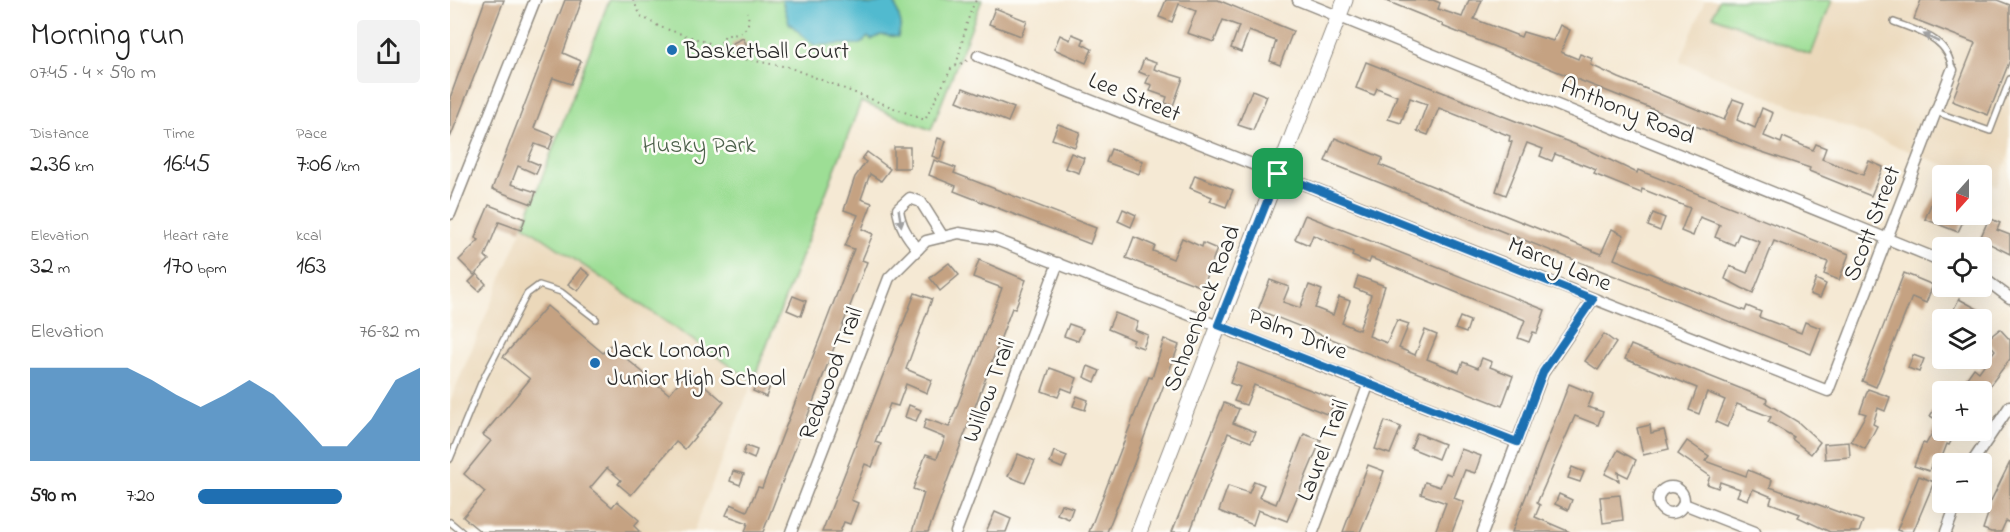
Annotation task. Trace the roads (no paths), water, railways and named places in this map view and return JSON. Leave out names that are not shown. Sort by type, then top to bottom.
[{"type":"main road","name":"Schoenbeck Road","points":[[1138,532],[1345,0]]},
{"type":"street","points":[[450,214],[535,0]]},
{"type":"street","name":"Anthony Road","points":[[1298,0],[1932,257]]},
{"type":"street","name":"Lee Street","points":[[978,56],[1278,174]]},
{"type":"street","name":"Scott Street","points":[[1827,391],[1952,70]]},
{"type":"street","name":"Marcy Lane","points":[[1278,174],[1827,391]]},
{"type":"street","points":[[922,245],[902,230],[898,209],[910,198],[921,202],[943,237]]},
{"type":"street","name":"Palm Drive","points":[[922,245],[959,233],[994,238],[1517,442]]},
{"type":"street","name":"Redwood Trail","points":[[791,532],[889,278],[922,245]]},
{"type":"street","name":"Willow Trail","points":[[956,532],[1058,263]]},
{"type":"street","points":[[1992,284],[2010,298]]},
{"type":"street","points":[[1483,532],[1543,372],[1593,299]]},
{"type":"street","name":"Laurel Trail","points":[[1313,532],[1370,383]]},
{"type":"street","points":[[1978,453],[2010,406]]},
{"type":"street","points":[[1684,504],[1755,532]]},
{"type":"street","points":[[1946,532],[1953,513]]},
{"type":"lane","points":[[1894,22],[1939,40],[1948,54],[1952,70]]},
{"type":"lane","points":[[1936,112],[1990,131],[2010,80]]},
{"type":"lane","points":[[450,459],[481,383],[527,294],[539,285],[561,292],[596,319]]},
{"type":"lane","points":[[450,522],[462,532]]},
{"type":"water","points":[[782,0],[846,0],[870,5],[894,0],[901,24],[898,37],[881,35],[871,40],[868,37],[861,44],[814,45],[789,23]]},
{"type":"place","name":"Basketball Court","points":[[672,50]]},
{"type":"place","name":"Jack London Junior High School","points":[[595,363]]},
{"type":"park label","name":"Husky Park","points":[[699,144]]}]
